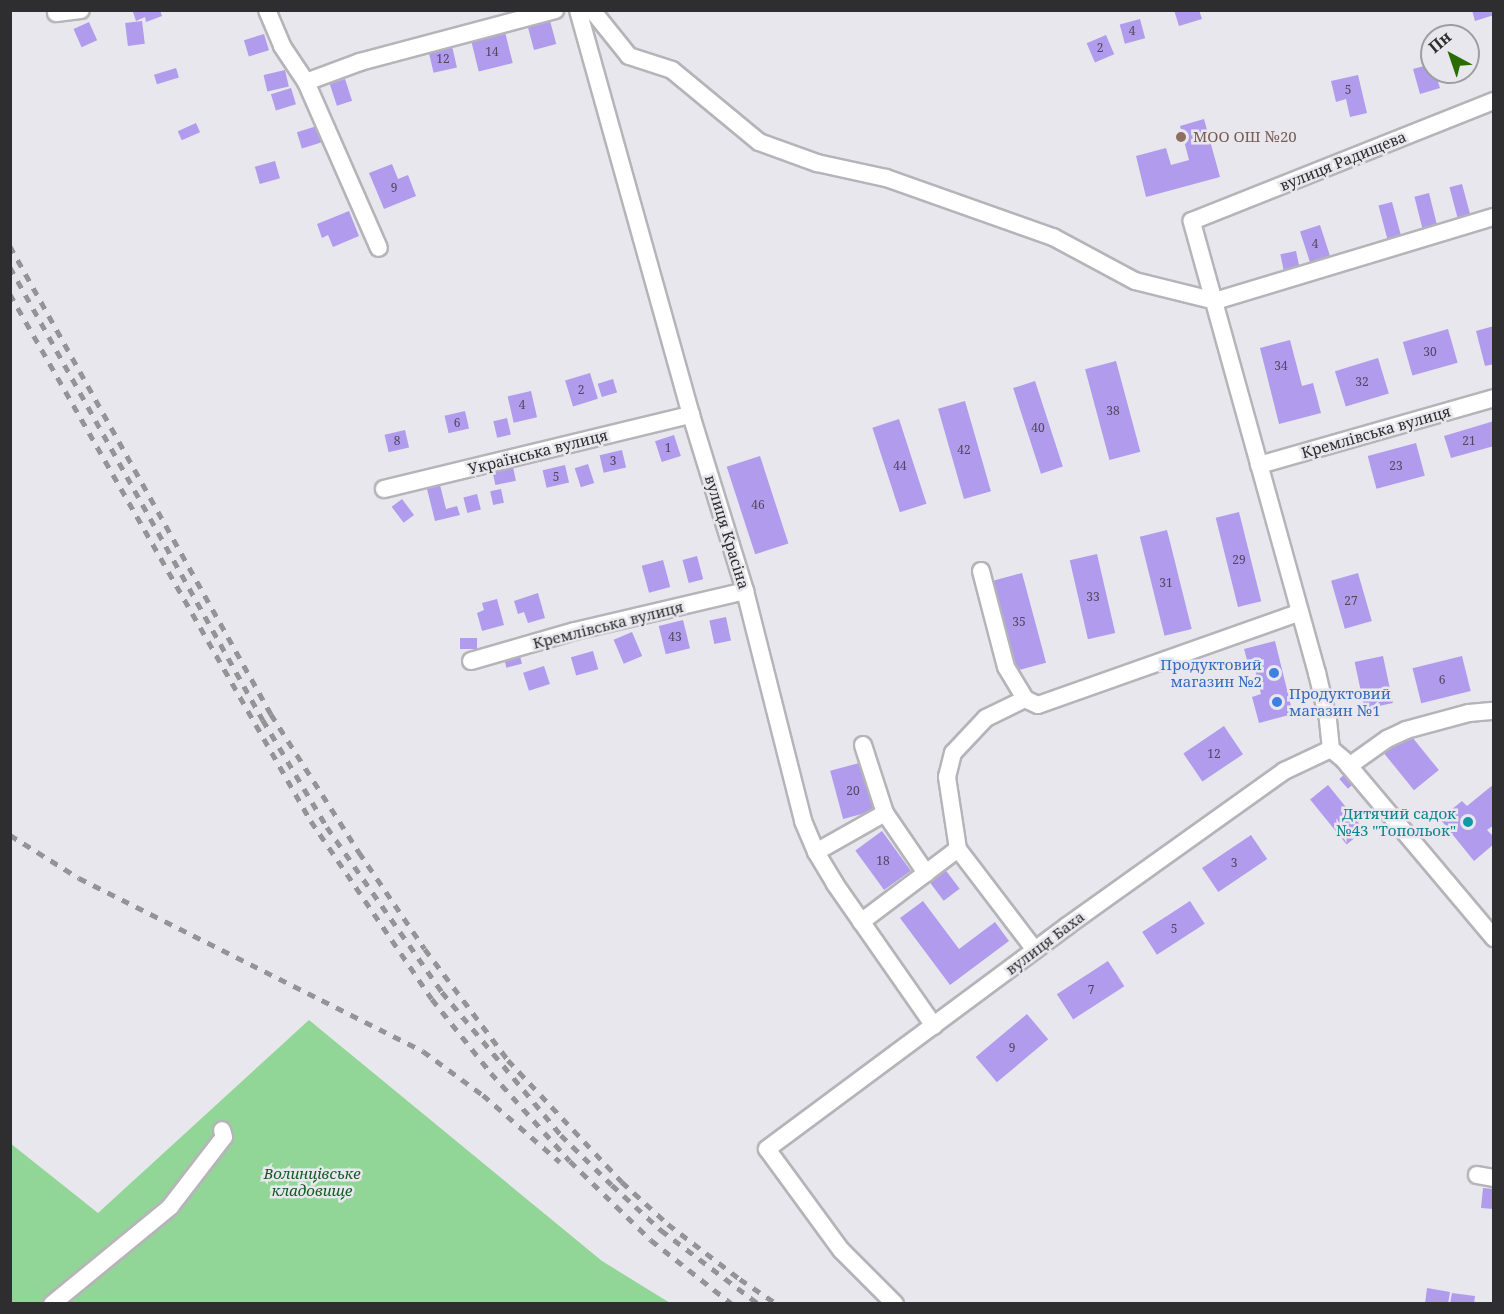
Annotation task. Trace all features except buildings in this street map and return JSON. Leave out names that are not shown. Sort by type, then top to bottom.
[{"type":"street","points":[[56,13],[81,10]]},
{"type":"street","points":[[267,10],[282,46],[306,82],[380,248]]},
{"type":"street","points":[[306,82],[360,62],[555,10]]},
{"type":"street","name":"вулиця Красіна","points":[[578,10],[691,415],[745,591],[803,821],[816,852],[861,922],[934,1026]]},
{"type":"street","points":[[592,10],[629,56],[672,70],[759,142],[817,163],[886,178],[1053,237],[1135,281],[1215,301],[1494,217]]},
{"type":"street","name":"вулиця Радищева","points":[[1215,301],[1192,221],[1494,101]]},
{"type":"street","points":[[1215,301],[1328,719],[1331,749],[1349,766],[1494,939]]},
{"type":"street","name":"Кремлівська вулиця","points":[[1259,465],[1494,398]]},
{"type":"street","name":"Українська вулиця","points":[[384,489],[691,415]]},
{"type":"street","points":[[981,571],[1006,667],[1025,699],[1038,705],[1069,696],[1300,612]]},
{"type":"street","name":"Кремлівська вулиця","points":[[471,661],[575,632],[745,591]]},
{"type":"street","points":[[1025,699],[986,718],[953,753],[947,777],[958,849],[1035,950]]},
{"type":"street","points":[[1349,766],[1387,739],[1406,730],[1469,713],[1494,711]]},
{"type":"street","points":[[863,745],[885,813],[926,873]]},
{"type":"street","name":"вулиця Баха","points":[[895,1304],[841,1250],[767,1149],[1035,950],[1284,771],[1331,749]]},
{"type":"street","points":[[816,852],[885,813]]},
{"type":"street","points":[[861,922],[958,849]]},
{"type":"street","points":[[52,1304],[170,1207],[224,1137],[222,1130]]},
{"type":"green space","name":"Волинцівське кладовище","points":[[309,1020],[602,1261],[670,1303],[11,1303],[10,1143],[98,1213]]},
{"type":"railway","points":[[10,246],[271,714],[359,852],[425,949],[508,1060],[622,1182],[668,1224],[777,1304]]},
{"type":"railway","points":[[10,267],[263,720],[327,827],[442,992],[561,1135],[661,1230],[759,1304]]},
{"type":"railway","points":[[10,294],[311,821],[432,999],[491,1073],[570,1161],[651,1240],[732,1304]]},
{"type":"railway","points":[[10,835],[79,878],[423,1051],[483,1095],[560,1162]]},
{"type":"place","name":"МОО ОШ №20","points":[[1181,137]]},
{"type":"place","name":"Продуктовий магазин №2","points":[[1274,673]]},
{"type":"place","name":"Продуктовий магазин №1","points":[[1277,702]]},
{"type":"place","name":"Дитячий садок №43 \"Топольок\"","points":[[1468,822]]}]
